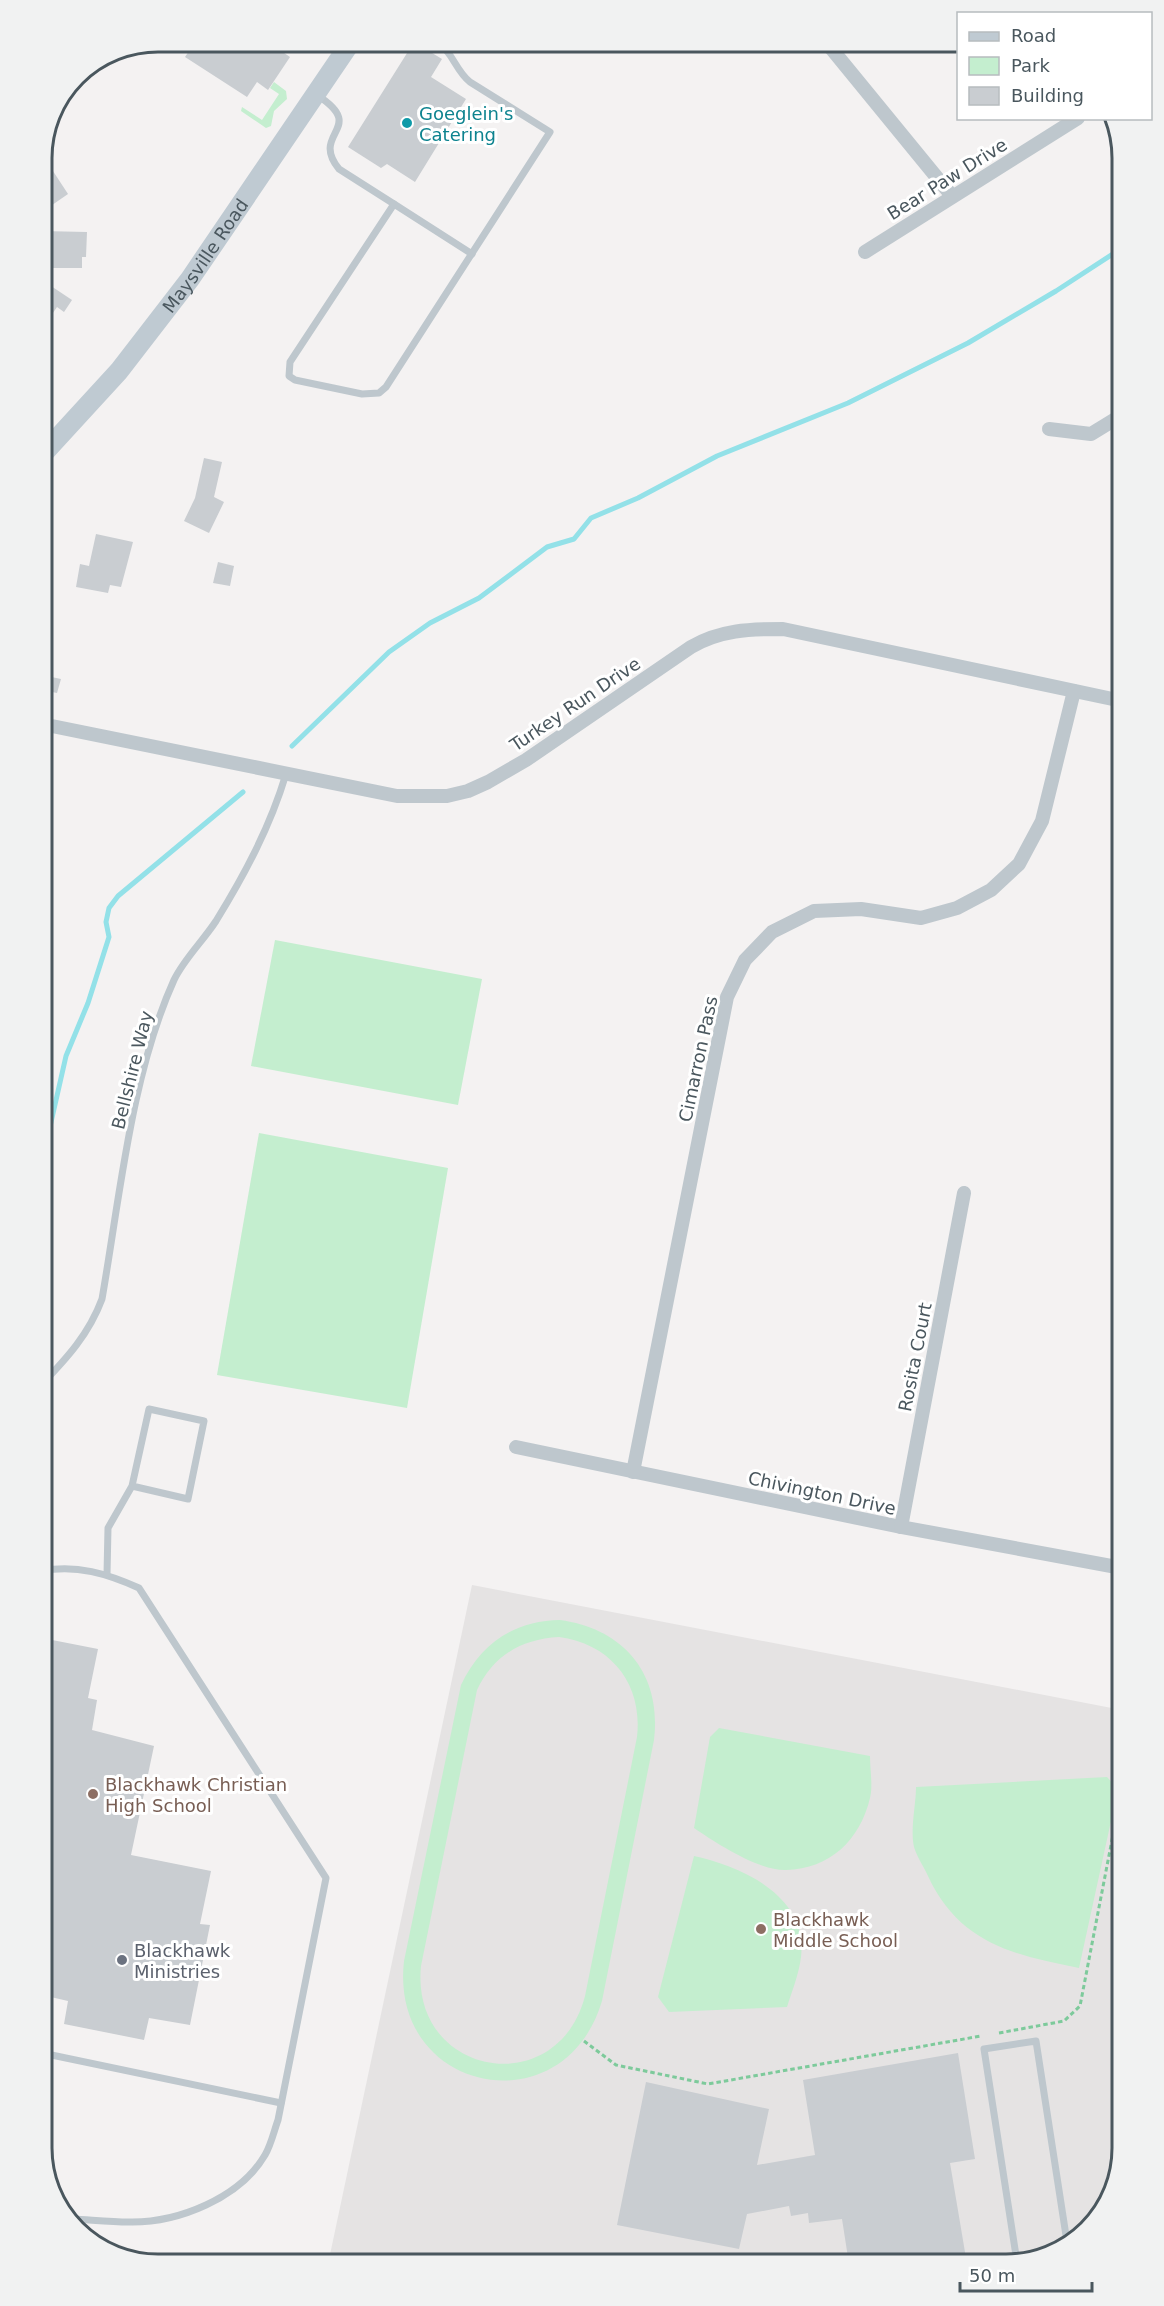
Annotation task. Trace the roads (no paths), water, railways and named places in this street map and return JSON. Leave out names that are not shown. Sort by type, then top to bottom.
[{"type":"main road","name":"Maysville Road","points":[[53,443],[119,371],[157,323],[344,52]]},
{"type":"street","points":[[835,53],[952,196]]},
{"type":"street","name":"Bear Paw Drive","points":[[865,252],[1075,120]]},
{"type":"street","points":[[1049,429],[1091,434],[1112,421]]},
{"type":"street","name":"Turkey Run Drive","points":[[53,726],[397,796],[447,796],[468,791],[526,760],[691,647],[709,636],[729,631],[783,629],[1112,699]]},
{"type":"street","name":"Cimarron Pass","points":[[633,1472],[727,997],[745,960],[772,932],[814,911],[861,909],[921,918],[957,908],[991,890],[1019,864],[1042,821],[1074,692]]},
{"type":"street","name":"Rosita Court","points":[[901,1527],[964,1193]]},
{"type":"street","name":"Chivington Drive","points":[[516,1447],[901,1527],[1112,1566]]},
{"type":"lane","points":[[394,204],[290,362],[289,376],[295,380],[362,394],[379,393],[386,387],[550,132],[470,82],[464,77],[451,52]]},
{"type":"lane","points":[[316,94],[335,107],[339,114],[338,129],[330,148],[333,162],[339,169],[472,254]]},
{"type":"lane","name":"Bellshire Way","points":[[52,1372],[94,1322],[102,1299],[139,1088],[165,1000],[176,977],[215,923],[264,836],[286,772]]},
{"type":"lane","points":[[107,1574],[108,1528],[132,1486],[149,1409],[204,1421],[188,1499],[132,1486]]},
{"type":"lane","points":[[52,1569],[107,1574],[139,1588],[326,1878],[281,2103],[266,2154],[247,2178],[225,2195],[168,2218],[131,2223],[82,2220]]},
{"type":"lane","points":[[1016,2253],[984,2049],[1036,2041],[1066,2234]]},
{"type":"lane","points":[[52,2056],[281,2103]]},
{"type":"waterway","points":[[292,746],[389,652],[430,623],[479,598],[547,547],[574,539],[591,518],[638,498],[717,456],[848,403],[968,343],[1112,255]]},
{"type":"waterway","points":[[53,1116],[66,1056],[88,1003],[109,937],[106,922],[109,908],[118,896],[243,792]]},
{"type":"place","name":"Goeglein's Catering","points":[[407,123]]},
{"type":"place","name":"Blackhawk Christian High School","points":[[93,1794]]},
{"type":"place","name":"Blackhawk Middle School","points":[[761,1929]]},
{"type":"place","name":"Blackhawk Ministries","points":[[122,1960]]}]
